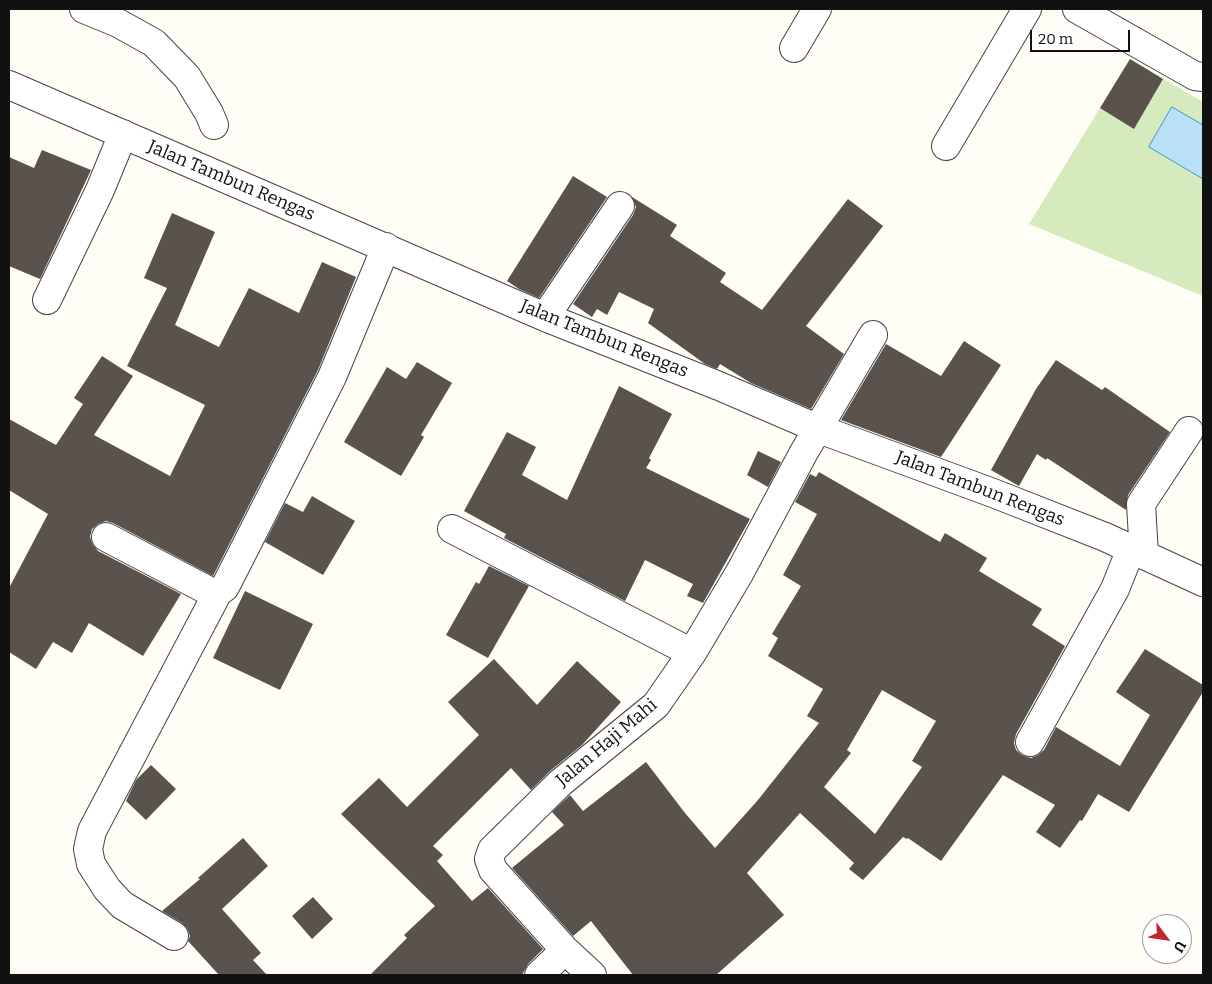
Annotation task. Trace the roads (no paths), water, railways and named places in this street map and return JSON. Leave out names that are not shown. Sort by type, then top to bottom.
[{"type":"street","points":[[84,9],[122,16],[154,42],[187,77],[209,113],[214,126]]},
{"type":"street","points":[[794,48],[817,9]]},
{"type":"street","points":[[946,146],[1027,9]]},
{"type":"street","points":[[1077,9],[1195,76],[1203,77]]},
{"type":"street","name":"Jalan Tambun Rengas","points":[[9,85],[122,134],[381,260],[545,317],[719,386],[812,439],[993,493],[1134,555],[1203,582]]},
{"type":"street","points":[[47,300],[100,190],[122,134]]},
{"type":"street","points":[[545,317],[620,206]]},
{"type":"street","points":[[174,936],[122,905],[107,889],[91,864],[88,848],[92,831],[218,592],[225,587],[332,378],[381,260]]},
{"type":"street","name":"Jalan Haji Mahi","points":[[565,950],[493,870],[490,865],[489,855],[560,783],[656,705],[692,653],[740,572],[812,439],[873,335]]},
{"type":"street","points":[[1030,742],[1134,555],[1141,504],[1189,431]]},
{"type":"street","points":[[452,529],[692,653]]},
{"type":"street","points":[[106,537],[209,591],[218,592]]},
{"type":"street","points":[[539,975],[565,950],[592,975]]},
{"type":"water","points":[[1172,107],[1203,125],[1203,179],[1149,147]]}]
